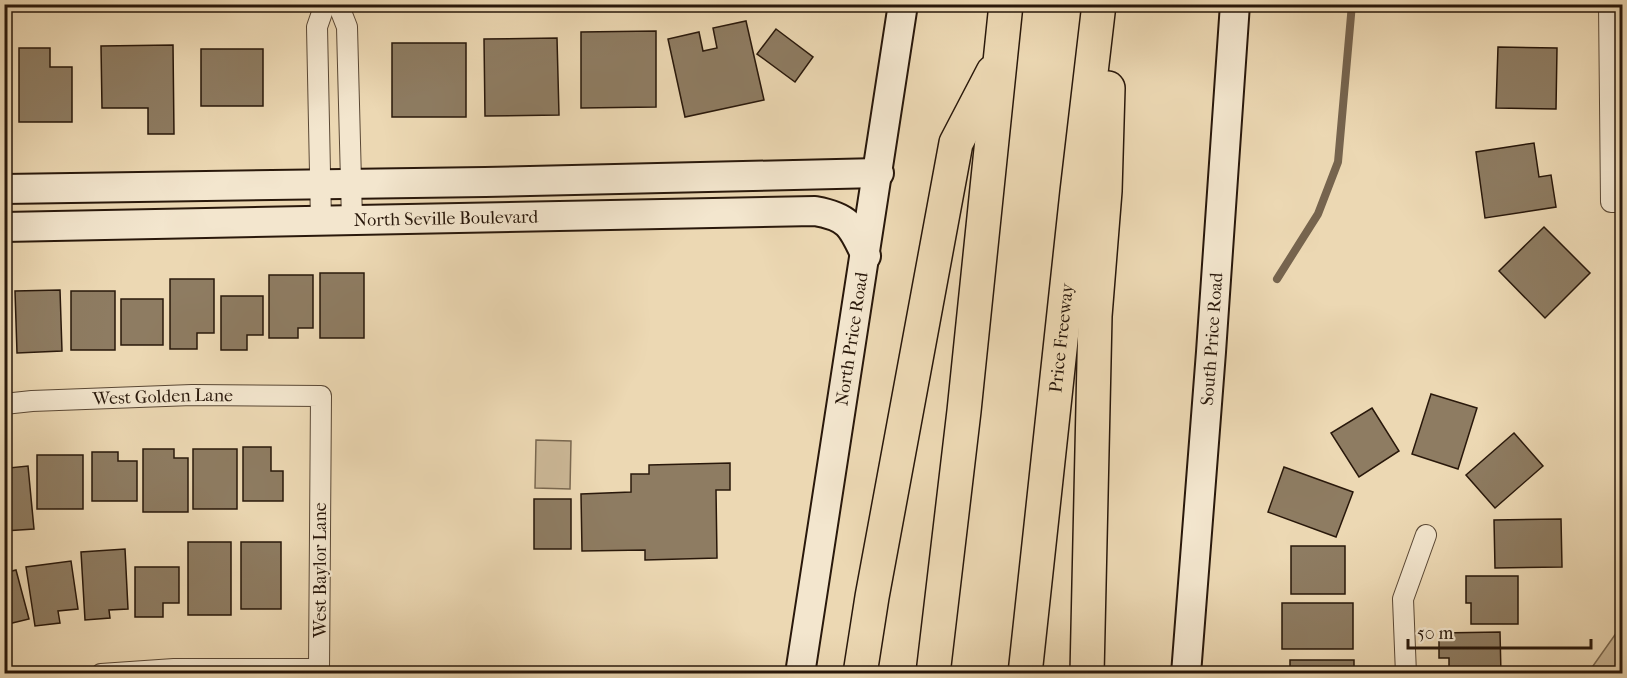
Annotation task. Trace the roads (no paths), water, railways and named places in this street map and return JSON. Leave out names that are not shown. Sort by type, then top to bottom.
[{"type":"highway","points":[[933,674],[964,411],[1006,4]]},
{"type":"highway","name":"Price Freeway","points":[[1026,674],[1099,4]]},
{"type":"highway","points":[[1087,674],[1095,316],[1105,191],[1111,4]]},
{"type":"highway","points":[[860,674],[872,597],[956,143],[1000,57]]},
{"type":"street","points":[[321,221],[317,27],[325,4]]},
{"type":"street","points":[[338,4],[347,27],[352,220]]},
{"type":"street","name":"North Price Road","points":[[800,674],[879,173],[903,4]]},
{"type":"street","name":"South Price Road","points":[[1186,674],[1211,352],[1234,4]]},
{"type":"street","points":[[1609,4],[1617,202]]},
{"type":"street","name":"North Seville Boulevard","points":[[4,189],[879,173]]},
{"type":"street","points":[[485,182],[486,218]]},
{"type":"street","name":"North Seville Boulevard","points":[[4,227],[815,212],[837,215],[850,226],[866,256]]},
{"type":"street","name":"West Golden Lane","points":[[4,404],[32,400],[192,395],[321,396]]},
{"type":"street","name":"West Baylor Lane","points":[[101,674],[174,669],[319,669],[321,396]]},
{"type":"street","points":[[1406,674],[1403,598],[1426,535]]},
{"type":"waterway","points":[[1277,279],[1318,214],[1338,162],[1352,4]]}]
